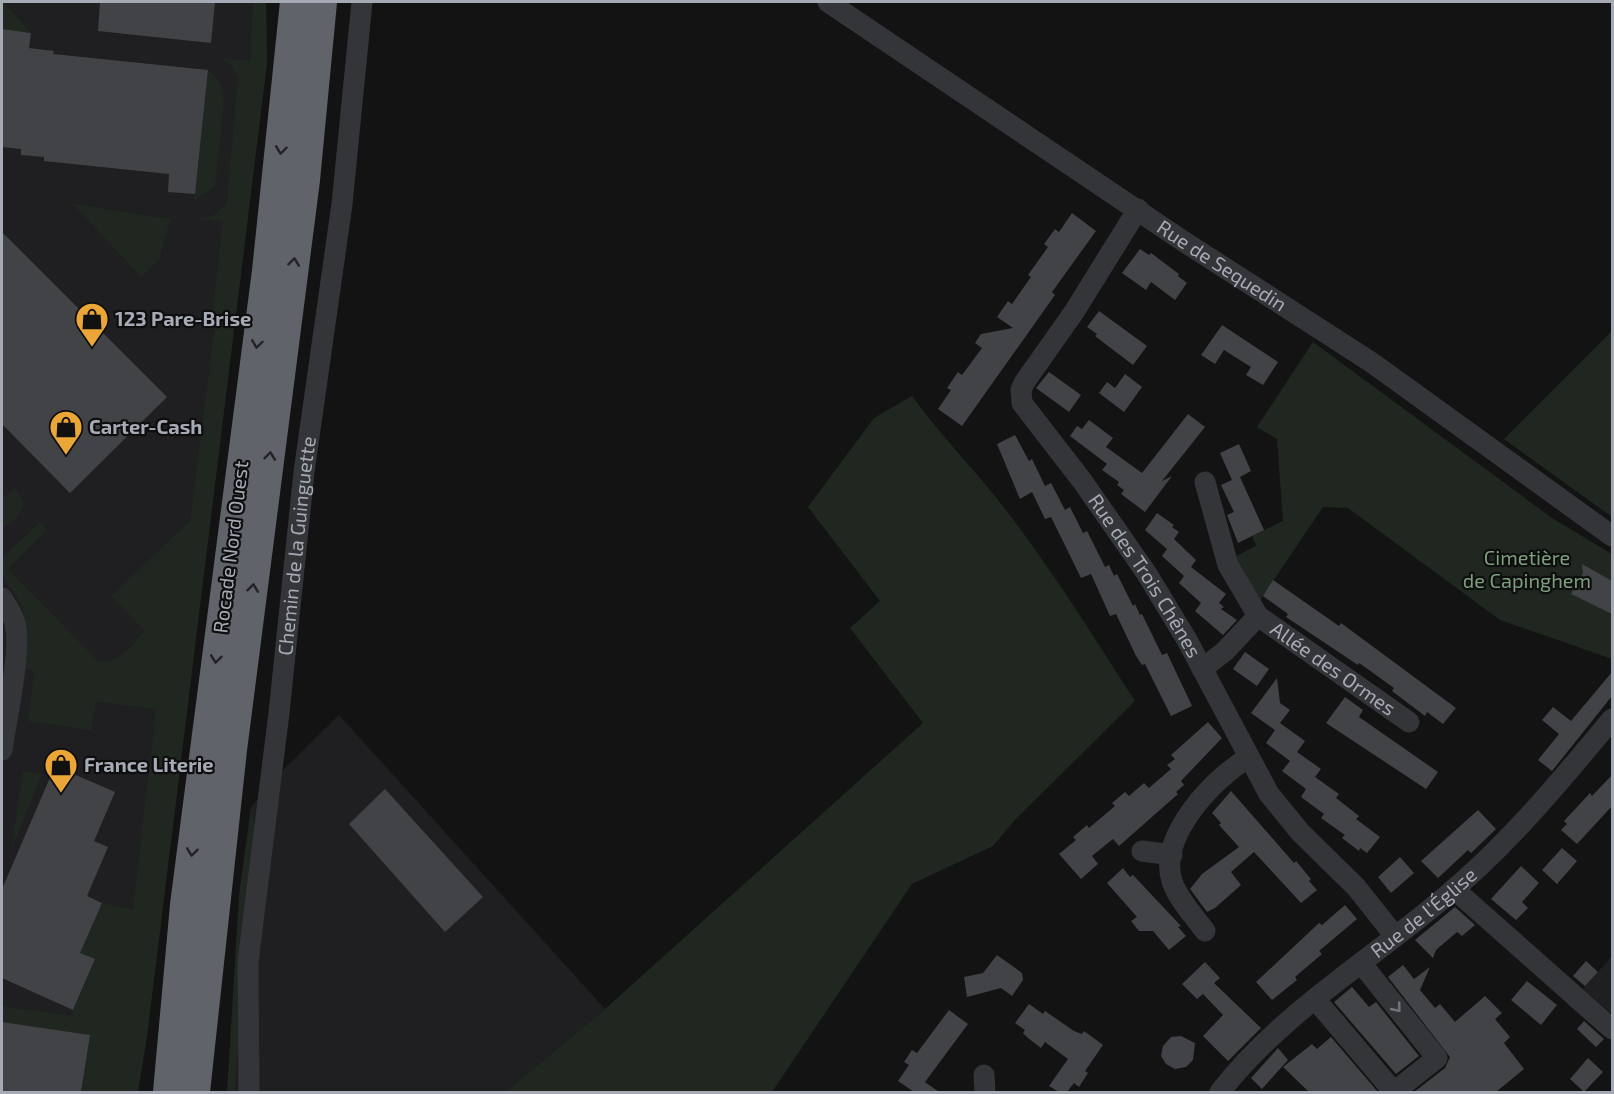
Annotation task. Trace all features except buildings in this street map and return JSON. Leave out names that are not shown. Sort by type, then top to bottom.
[{"type":"highway","points":[[281,2],[288,92]]},
{"type":"highway","name":"Rocade Nord Ouest","points":[[168,1092],[185,905],[288,92],[295,2]]},
{"type":"highway","name":"Rocade Nord Ouest","points":[[195,1092],[232,750],[305,180],[322,2]]},
{"type":"highway","points":[[317,68],[328,2]]},
{"type":"highway","points":[[213,1092],[232,750]]},
{"type":"highway","points":[[148,1092],[162,991],[185,905]]},
{"type":"street","name":"Chemin de la Guinguette","points":[[249,1092],[248,962],[279,713],[304,472],[342,204],[362,2]]},
{"type":"street","name":"Rue de Sequedin","points":[[828,2],[1371,362],[1612,536]]},
{"type":"street","name":"Rue des Trois Chênes","points":[[1138,209],[1074,312],[1024,383],[1020,397],[1026,409],[1072,466],[1129,547],[1173,616],[1248,758],[1278,806],[1350,881],[1395,936]]},
{"type":"street","name":"Allée des Ormes","points":[[1205,482],[1227,564],[1257,616],[1409,722]]},
{"type":"street","points":[[2,598],[15,624],[16,636],[13,679],[2,750]]},
{"type":"street","name":"Allée des Ormes","points":[[1202,669],[1225,651],[1257,616]]},
{"type":"street","name":"Rue de l'Église","points":[[1220,1092],[1254,1053],[1315,999],[1454,889],[1524,822],[1612,719]]},
{"type":"street","points":[[1205,931],[1171,880],[1172,855],[1186,819],[1202,795],[1224,774],[1248,758]]},
{"type":"street","points":[[1142,851],[1172,855]]},
{"type":"street","points":[[1454,889],[1612,1029]]},
{"type":"street","points":[[1315,999],[1394,1092],[1437,1058],[1361,963]]},
{"type":"shaded area","points":[[2,2],[266,2],[267,63],[138,1092],[2,1092]]},
{"type":"shaded area","points":[[339,715],[605,1009],[505,1092],[235,1092],[256,832],[251,807],[279,774]]},
{"type":"shaded area","points":[[1612,956],[1612,1014],[1583,989]]},
{"type":"green space","points":[[3,2],[31,33],[2,29]]},
{"type":"green space","points":[[253,2],[266,2],[267,63],[147,1037],[138,1092],[81,1092],[89,1035],[2,1022],[2,1006],[71,1016],[95,960],[80,953],[102,903],[133,910],[156,709],[96,702],[91,730],[28,721],[34,671],[22,667],[26,636],[24,613],[3,575],[2,558],[40,522],[47,530],[8,569],[98,661],[113,660],[119,657],[145,631],[111,596],[190,521],[216,319],[212,314],[223,221],[192,219],[212,216],[227,202],[238,77],[231,65],[220,58],[250,61]]},
{"type":"green space","points":[[208,70],[219,83],[224,101],[215,187],[194,200]]},
{"type":"green space","points":[[73,204],[142,215],[171,218],[159,260],[141,277]]},
{"type":"green space","points":[[1612,331],[1612,517],[1504,439]]},
{"type":"green space","name":"Cimetière de Capinghem","points":[[1313,342],[1552,518],[1612,554],[1612,659],[1500,620],[1348,508],[1323,507],[1259,602],[1232,558],[1256,546],[1252,536],[1283,521],[1277,439],[1257,427]]},
{"type":"green space","points":[[912,396],[995,496],[1040,556],[1135,701],[1014,821],[993,846],[912,884],[772,1092],[505,1092],[605,1009],[923,723],[850,628],[880,601],[808,507],[874,418]]},
{"type":"green space","points":[[15,487],[24,505],[15,519],[2,527],[2,494],[5,497]]},
{"type":"green space","points":[[23,771],[42,774],[11,850]]},
{"type":"green space","points":[[251,807],[256,832],[235,1092],[227,1092],[239,895]]},
{"type":"place","name":"123 Pare-Brise","points":[[92,348]]},
{"type":"place","name":"Carter-Cash","points":[[66,456]]},
{"type":"place","name":"France Literie","points":[[61,794]]}]
